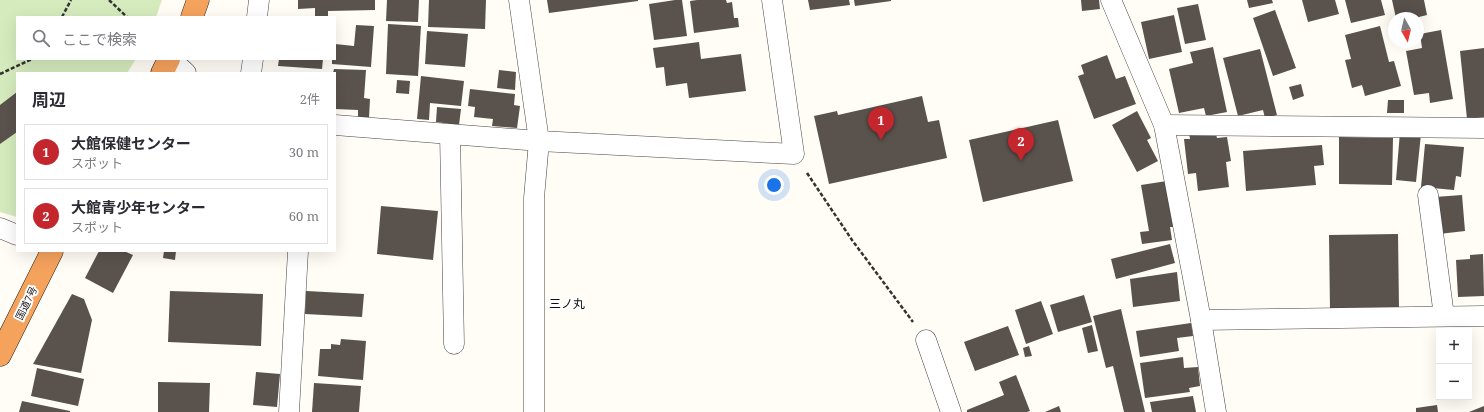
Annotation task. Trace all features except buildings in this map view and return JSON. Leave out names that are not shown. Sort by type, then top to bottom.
[{"type":"highway","points":[[192,16],[198,0]]},
{"type":"highway","points":[[163,72],[169,60]]},
{"type":"highway","name":"国道7号","points":[[0,355],[52,252]]},
{"type":"street","points":[[257,16],[259,0]]},
{"type":"street","points":[[519,0],[539,141],[534,198],[534,412]]},
{"type":"street","points":[[336,125],[539,141],[794,154],[772,0]]},
{"type":"street","points":[[1111,0],[1164,125],[1201,320],[1216,412]]},
{"type":"street","points":[[171,60],[185,72]]},
{"type":"street","points":[[251,72],[253,60]]},
{"type":"street","points":[[1164,125],[1484,128]]},
{"type":"street","points":[[450,134],[454,344]]},
{"type":"street","points":[[1428,195],[1444,316]]},
{"type":"street","points":[[0,228],[16,235]]},
{"type":"street","points":[[289,412],[298,252]]},
{"type":"street","points":[[1201,320],[1484,316]]},
{"type":"street","points":[[926,340],[951,412]]},
{"type":"path","points":[[63,16],[71,0]]},
{"type":"path","points":[[109,0],[126,16]]},
{"type":"path","points":[[0,74],[30,60]]},
{"type":"path","points":[[794,154],[852,240],[926,340]]},
{"type":"green space","points":[[0,0],[162,0],[156,16],[16,16],[16,60],[135,60],[128,72],[16,72],[16,217],[0,212]]},
{"type":"place","name":"大館保健センター","points":[[881,140]]},
{"type":"place","name":"大館青少年センター","points":[[1021,161]]},
{"type":"district","name":"三ノ丸","points":[[567,303]]}]
